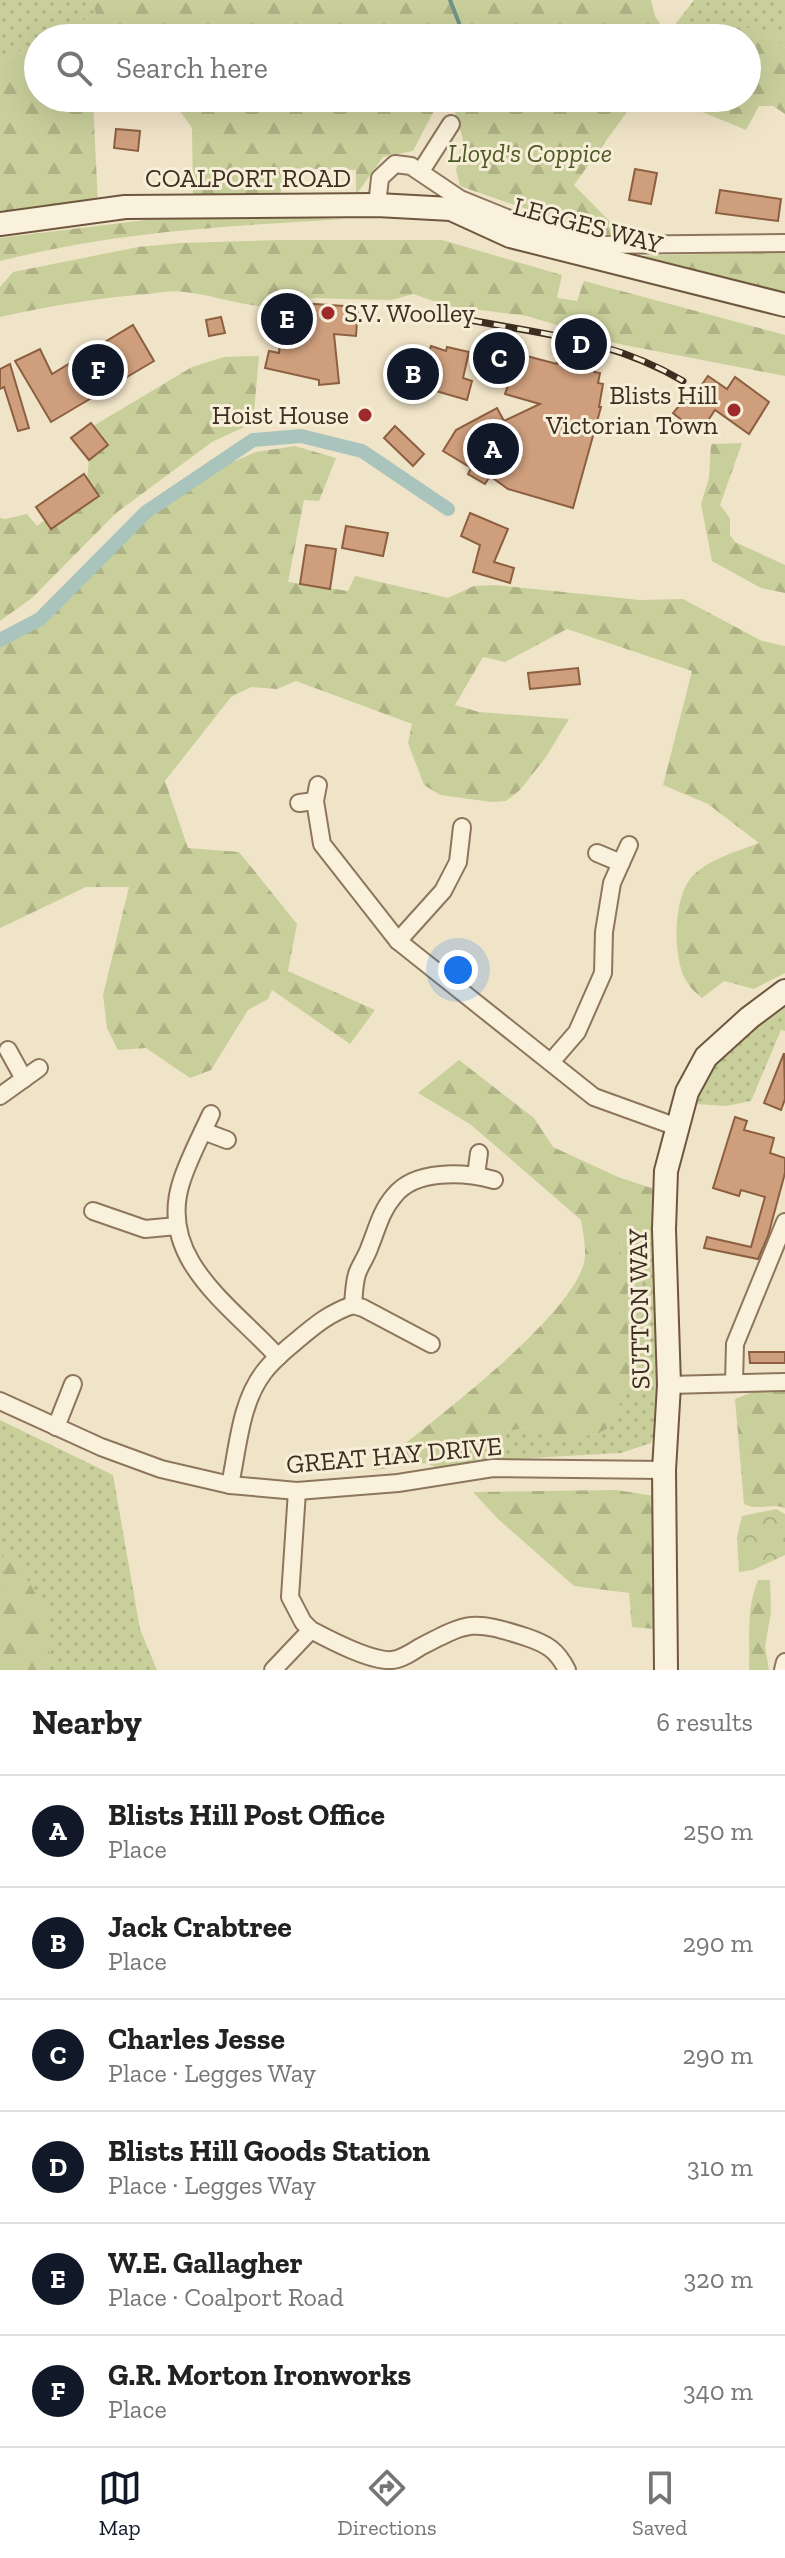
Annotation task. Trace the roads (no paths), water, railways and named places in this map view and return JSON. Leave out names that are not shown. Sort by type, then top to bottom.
[{"type":"street","points":[[451,124],[421,171],[460,199],[517,222],[596,245],[785,243]]},
{"type":"street","name":"COALPORT ROAD","points":[[0,224],[125,207],[293,199],[377,205],[380,178],[395,164],[421,171]]},
{"type":"street","name":"LEGGES WAY","points":[[377,205],[451,209],[510,236],[785,305]]},
{"type":"street","points":[[311,796],[322,844],[398,941],[594,1097],[677,1127]]},
{"type":"street","points":[[398,941],[443,891],[458,862],[462,827]]},
{"type":"street","points":[[551,1062],[577,1032],[603,973],[604,932],[612,883],[629,845]]},
{"type":"street","points":[[597,853],[621,863]]},
{"type":"street","name":"SUTTON WAY","points":[[666,1670],[664,1470],[669,1385],[664,1229],[666,1171],[687,1092],[706,1057],[785,991]]},
{"type":"street","points":[[8,1050],[24,1079]]},
{"type":"street","points":[[0,1096],[39,1068]]},
{"type":"street","points":[[211,1114],[180,1184],[177,1226],[180,1243],[194,1270],[278,1357]]},
{"type":"street","points":[[203,1131],[227,1140]]},
{"type":"street","points":[[476,1175],[479,1153]]},
{"type":"street","points":[[353,1305],[357,1273],[371,1246],[376,1227],[395,1193],[422,1179],[459,1174],[494,1180]]},
{"type":"street","points":[[93,1211],[145,1229],[177,1226]]},
{"type":"street","points":[[734,1382],[735,1344],[785,1222]]},
{"type":"street","points":[[230,1485],[253,1390],[263,1372],[318,1322],[333,1312],[353,1305],[424,1341],[427,1321]]},
{"type":"street","points":[[669,1385],[785,1382]]},
{"type":"street","points":[[56,1427],[73,1384]]},
{"type":"street","name":"GREAT HAY DRIVE","points":[[0,1401],[101,1447],[161,1469],[230,1485],[297,1491],[398,1483],[493,1468],[664,1470]]},
{"type":"street","points":[[297,1491],[290,1597],[303,1622],[311,1630],[331,1641],[397,1665],[452,1630],[466,1625],[486,1624],[547,1644],[560,1655],[567,1670]]},
{"type":"street","points":[[273,1670],[311,1630]]},
{"type":"street","points":[[783,1670],[785,1662]]},
{"type":"waterway","points":[[450,0],[459,24]]},
{"type":"waterway","points":[[0,640],[40,619],[146,512],[253,440],[301,436],[362,451],[448,509]]},
{"type":"railway","points":[[470,320],[606,348],[657,367],[683,381]]},
{"type":"place","name":"S.V. Woolley","points":[[328,313]]},
{"type":"place","name":"W.E. Gallagher","points":[[287,319]]},
{"type":"place","name":"Blists Hill Goods Station","points":[[581,344]]},
{"type":"place","name":"Charles Jesse","points":[[499,358]]},
{"type":"place","name":"G.R. Morton Ironworks","points":[[98,370]]},
{"type":"place","name":"Jack Crabtree","points":[[413,374]]},
{"type":"place","name":"Blists Hill Victorian Town","points":[[734,410]]},
{"type":"place","name":"Hoist House","points":[[365,415]]},
{"type":"place","name":"Blists Hill Post Office","points":[[493,449]]},
{"type":"park label","name":"Lloyd's Coppice","points":[[530,153]]}]
